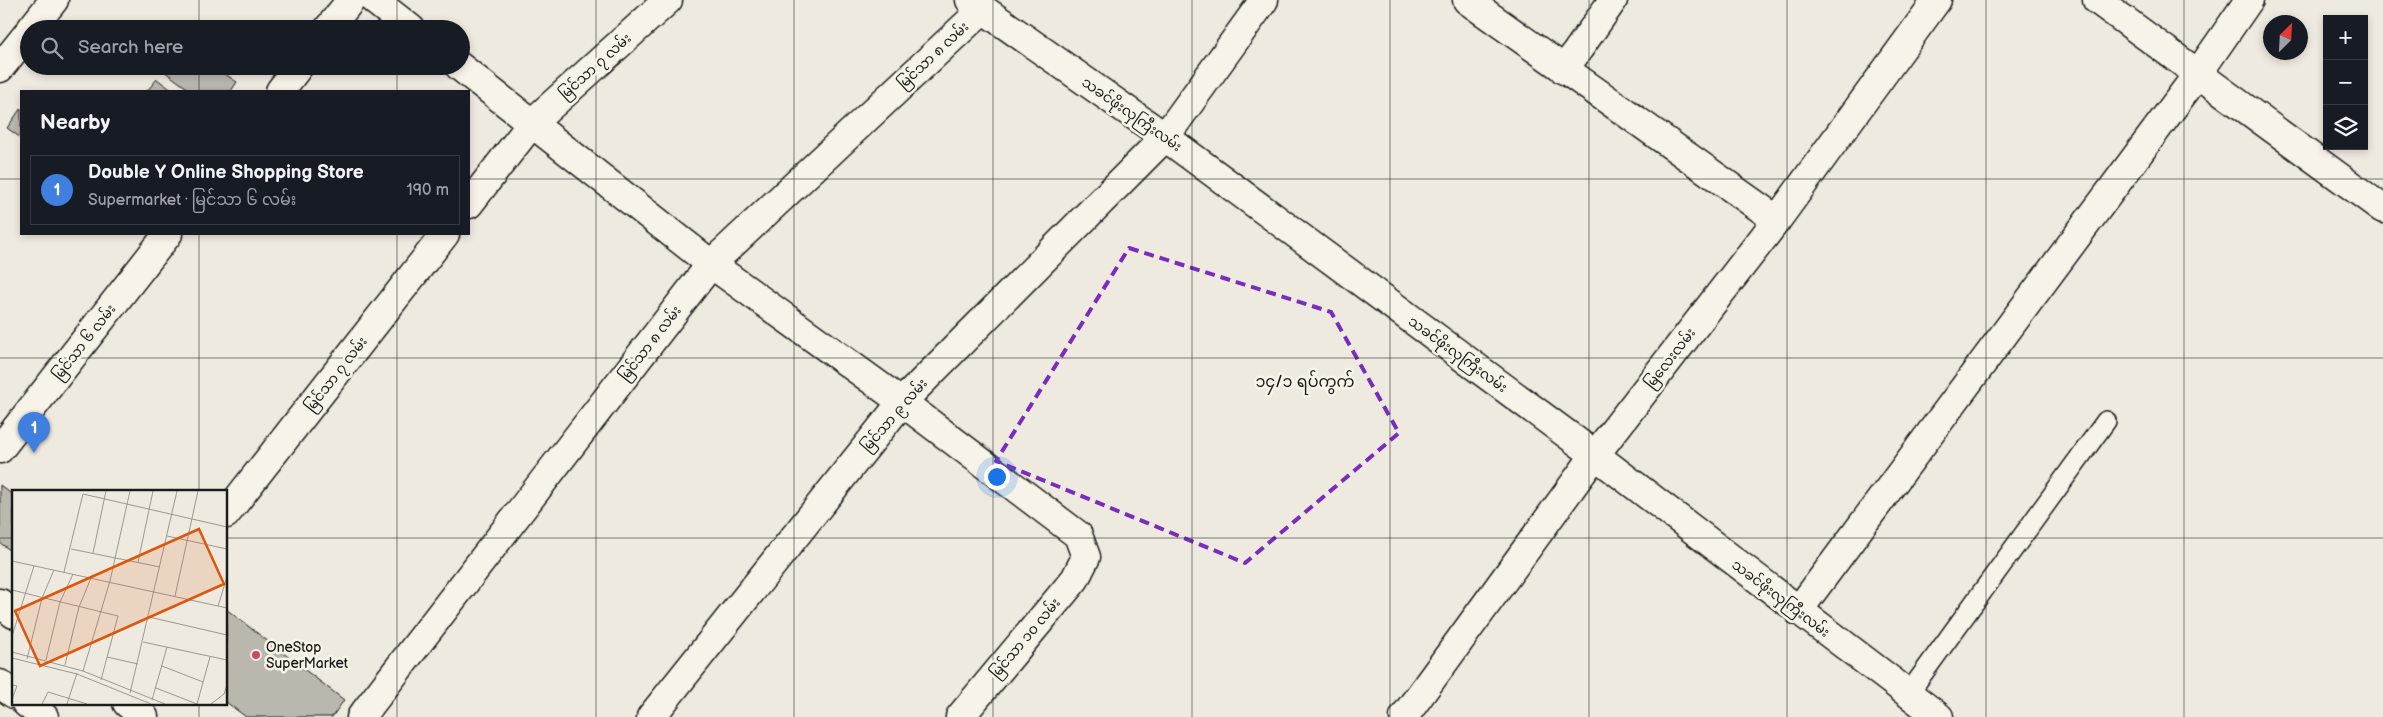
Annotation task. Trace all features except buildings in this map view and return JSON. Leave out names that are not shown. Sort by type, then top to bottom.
[{"type":"street","points":[[38,20],[54,0]]},
{"type":"street","points":[[335,20],[351,0]]},
{"type":"street","points":[[374,0],[400,20]]},
{"type":"street","name":"မြင်သာ ၇ လမ်း","points":[[470,203],[532,123],[668,0]]},
{"type":"street","name":"မြင်သာ ၉ လမ်း","points":[[651,717],[902,402],[1165,138],[1264,0]]},
{"type":"street","points":[[1467,0],[1777,220]]},
{"type":"street","points":[[1564,70],[1613,0]]},
{"type":"street","name":"မြလေးလမ်း","points":[[1413,714],[1595,455],[1777,220],[1938,0]]},
{"type":"street","points":[[2097,0],[2383,210]]},
{"type":"street","points":[[1798,611],[2197,75],[2250,0]]},
{"type":"street","name":"သခင်ဖိုးလှကြီးလမ်း","points":[[977,4],[1165,138],[1595,455],[1940,717]]},
{"type":"street","name":"မြင်သာ ၈ လမ်း","points":[[360,717],[711,264],[977,4]]},
{"type":"street","points":[[0,68],[20,43]]},
{"type":"street","points":[[281,90],[292,75]]},
{"type":"street","points":[[470,75],[711,264],[902,402]]},
{"type":"street","name":"မြင်သာ ၆ လမ်း","points":[[0,449],[167,235]]},
{"type":"street","name":"မြင်သာ ၇ လမ်း","points":[[228,511],[444,235]]},
{"type":"street","name":"မြင်သာ ၁၀ လမ်း","points":[[902,402],[1078,535],[1086,557],[1074,579],[960,717]]},
{"type":"street","points":[[0,603],[12,612]]},
{"type":"street","points":[[0,684],[12,693]]},
{"type":"street","points":[[27,704],[44,717]]},
{"type":"street","points":[[128,704],[144,717]]},
{"type":"lane","points":[[1908,694],[2106,421]]},
{"type":"highlighted area","points":[[1129,248],[1331,312],[1399,433],[1245,563],[996,461]]},
{"type":"place","name":"Double Y Online Shopping Store","points":[[34,453]]},
{"type":"place","name":"OneStop SuperMarket","points":[[256,655]]},
{"type":"district","name":"၁၄/၁ ရပ်ကွက်","points":[[1305,381]]}]
